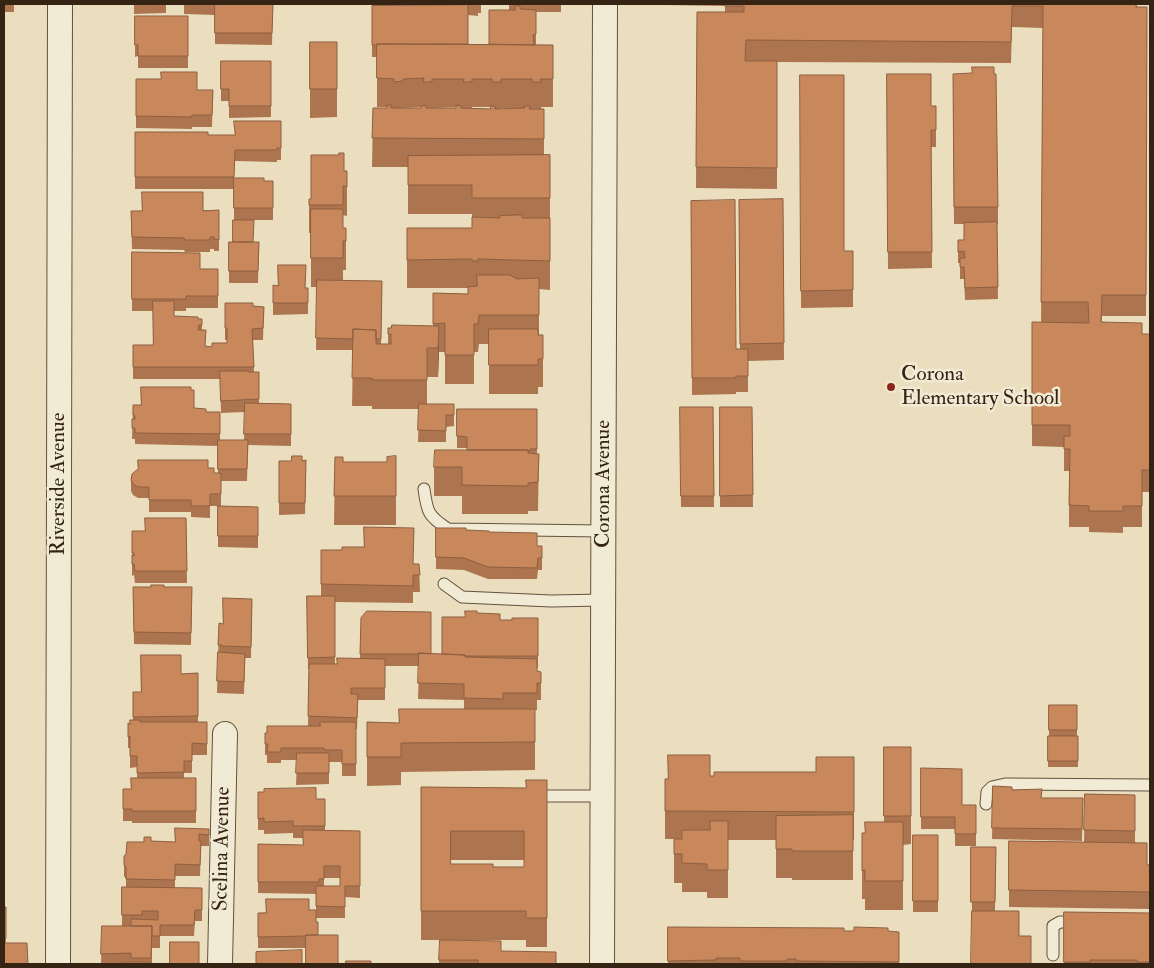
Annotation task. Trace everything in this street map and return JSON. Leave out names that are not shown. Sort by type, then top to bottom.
[{"type":"street","name":"Riverside Avenue","points":[[58,964],[60,4]]},
{"type":"street","name":"Corona Avenue","points":[[602,964],[605,4]]},
{"type":"street","name":"Scelina Avenue","points":[[220,964],[225,734]]},
{"type":"lane","points":[[424,489],[426,507],[434,520],[448,529],[603,531]]},
{"type":"lane","points":[[444,584],[462,597],[551,601],[603,600]]},
{"type":"lane","points":[[986,804],[987,792],[992,786],[1005,784],[1150,785]]},
{"type":"lane","points":[[523,796],[603,796]]},
{"type":"lane","points":[[1052,955],[1053,926],[1060,922],[1087,922]]},
{"type":"building","points":[[215,4],[273,4],[272,33],[215,33]]},
{"type":"building","points":[[725,4],[1136,4],[1136,7],[1147,7],[1146,295],[1102,295],[1101,322],[1142,323],[1142,334],[1150,334],[1150,470],[1142,470],[1142,506],[1123,506],[1123,511],[1089,511],[1089,506],[1069,505],[1070,449],[1064,449],[1064,436],[1070,436],[1070,425],[1032,425],[1032,322],[1089,323],[1088,302],[1041,302],[1043,6],[1012,6],[1011,42],[746,40],[745,61],[777,61],[777,168],[696,167],[697,12],[744,12],[744,6],[725,6]]},
{"type":"building","points":[[468,5],[468,44],[372,45],[372,6]]},
{"type":"building","points":[[515,6],[520,6],[520,9],[536,10],[536,34],[533,35],[534,45],[489,44],[489,10],[515,10]]},
{"type":"building","points":[[135,16],[188,16],[188,56],[138,56],[138,45],[135,45]]},
{"type":"building","points":[[310,42],[337,42],[337,89],[310,89]]},
{"type":"building","points":[[377,44],[553,45],[553,79],[540,79],[541,82],[532,82],[532,79],[501,79],[501,82],[492,82],[492,79],[472,79],[472,82],[463,82],[464,79],[432,79],[432,82],[423,82],[424,78],[403,79],[403,81],[394,82],[394,79],[377,78]]},
{"type":"building","points":[[221,61],[271,61],[271,106],[229,106],[229,89],[221,89]]},
{"type":"building","points":[[972,67],[994,67],[994,74],[996,74],[998,207],[954,207],[953,74],[972,73]]},
{"type":"building","points":[[161,72],[197,72],[197,90],[213,90],[212,115],[192,115],[192,117],[136,116],[136,79],[161,79]]},
{"type":"building","points":[[887,74],[931,74],[931,106],[936,106],[936,130],[931,130],[932,252],[888,252]]},
{"type":"building","points":[[800,75],[844,75],[844,251],[853,251],[853,290],[801,291]]},
{"type":"building","points":[[387,105],[391,105],[391,108],[421,108],[421,106],[426,105],[426,108],[456,108],[456,105],[461,106],[461,108],[491,109],[490,106],[495,106],[495,109],[525,108],[524,106],[530,106],[529,109],[544,109],[544,139],[372,138],[373,108],[387,108]]},
{"type":"building","points":[[234,121],[281,121],[281,148],[277,148],[277,150],[235,150],[234,177],[135,177],[135,132],[208,132],[208,135],[235,135]]},
{"type":"building","points":[[339,153],[344,153],[344,171],[347,171],[347,187],[343,186],[343,205],[309,205],[309,199],[311,199],[311,155],[339,155]]},
{"type":"building","points":[[550,155],[550,198],[472,198],[472,185],[408,185],[408,156]]},
{"type":"building","points":[[234,178],[264,178],[264,181],[273,181],[273,208],[234,208]]},
{"type":"building","points":[[142,192],[203,192],[203,211],[219,210],[219,240],[214,239],[214,237],[210,237],[210,240],[185,240],[184,238],[132,237],[131,211],[142,211]]},
{"type":"building","points":[[783,199],[784,343],[740,344],[739,200]]},
{"type":"building","points":[[735,200],[736,349],[748,349],[748,376],[736,376],[736,378],[692,378],[691,201]]},
{"type":"building","points":[[311,209],[343,209],[343,228],[346,228],[346,241],[343,241],[343,258],[311,258]]},
{"type":"building","points":[[522,215],[522,218],[550,218],[550,261],[407,260],[407,228],[472,228],[472,217],[500,218],[500,216]]},
{"type":"building","points":[[233,220],[254,220],[253,242],[233,242]]},
{"type":"building","points":[[997,222],[998,287],[965,288],[964,267],[960,267],[960,258],[965,258],[964,251],[958,252],[958,240],[964,240],[964,223]]},
{"type":"building","points":[[229,242],[259,242],[258,271],[229,271]]},
{"type":"building","points":[[132,252],[200,253],[200,269],[218,269],[218,296],[186,296],[186,299],[132,299]]},
{"type":"building","points":[[278,265],[306,265],[305,288],[308,288],[308,303],[273,303],[273,285],[278,286]]},
{"type":"building","points":[[477,275],[510,275],[517,279],[539,278],[539,315],[479,315],[478,324],[474,324],[474,355],[445,355],[445,323],[433,324],[433,293],[468,294],[468,287],[477,286]]},
{"type":"building","points":[[317,280],[382,281],[381,339],[376,339],[376,330],[353,329],[353,339],[316,338]]},
{"type":"building","points":[[153,301],[174,301],[174,316],[198,317],[198,319],[202,319],[202,325],[199,325],[198,330],[206,330],[205,346],[212,347],[212,343],[227,343],[225,303],[253,303],[253,306],[264,307],[263,328],[252,329],[254,367],[133,367],[133,345],[153,345]]},
{"type":"building","points":[[392,325],[439,326],[438,348],[427,348],[427,380],[352,378],[353,329],[376,330],[376,344],[391,344],[391,334],[388,334],[388,328],[391,328]]},
{"type":"building","points":[[489,329],[538,329],[538,335],[543,335],[543,359],[538,359],[538,365],[489,365]]},
{"type":"building","points":[[220,371],[259,372],[259,399],[221,401]]},
{"type":"building","points":[[141,387],[191,387],[191,390],[194,390],[194,408],[206,409],[206,412],[220,412],[220,434],[135,433],[135,428],[132,428],[132,419],[135,419],[133,405],[141,405]]},
{"type":"building","points":[[245,403],[291,404],[291,434],[244,434]]},
{"type":"building","points":[[419,404],[454,404],[454,415],[446,415],[446,431],[418,430]]},
{"type":"building","points":[[680,407],[713,407],[714,496],[681,496]]},
{"type":"building","points":[[720,407],[752,407],[753,495],[720,496]]},
{"type":"building","points":[[457,409],[537,409],[537,449],[530,449],[530,451],[467,450],[467,437],[457,436]]},
{"type":"building","points":[[218,440],[248,440],[247,469],[218,469]]},
{"type":"building","points":[[435,450],[528,450],[528,453],[539,454],[538,482],[528,483],[528,486],[462,485],[462,467],[434,467]]},
{"type":"building","points":[[292,456],[302,456],[302,461],[306,460],[305,503],[279,503],[279,461],[291,461]]},
{"type":"building","points":[[396,456],[396,496],[334,496],[335,457],[343,457],[343,462],[387,462],[387,457]]},
{"type":"building","points":[[138,460],[208,460],[208,468],[214,468],[214,473],[221,473],[221,494],[210,494],[210,506],[191,506],[191,500],[149,500],[149,487],[138,487],[131,480],[132,474],[138,469]]},
{"type":"building","points":[[218,506],[258,507],[258,536],[218,536]]},
{"type":"building","points":[[145,518],[186,518],[187,571],[135,571],[134,564],[132,564],[132,555],[134,556],[134,553],[132,553],[132,531],[145,531]]},
{"type":"building","points":[[364,527],[414,528],[413,564],[419,564],[420,575],[413,575],[413,586],[321,584],[321,550],[342,550],[342,547],[364,547]]},
{"type":"building","points":[[436,528],[537,533],[537,546],[542,546],[542,558],[538,558],[537,568],[488,567],[464,558],[436,557]]},
{"type":"building","points":[[151,585],[192,587],[191,633],[134,632],[133,587],[151,587]]},
{"type":"building","points":[[307,596],[335,596],[335,657],[308,658]]},
{"type":"building","points":[[223,598],[252,599],[251,647],[218,645],[219,623],[223,624]]},
{"type":"building","points":[[367,611],[431,612],[431,654],[360,654],[361,618]]},
{"type":"building","points":[[465,611],[500,614],[500,620],[538,618],[538,656],[465,656],[442,654],[442,617],[465,617]]},
{"type":"building","points":[[218,652],[245,654],[244,682],[217,681]]},
{"type":"building","points":[[419,653],[465,655],[465,657],[537,659],[537,671],[541,672],[541,683],[537,683],[537,693],[503,693],[503,699],[464,698],[464,684],[418,683]]},
{"type":"building","points":[[141,655],[181,655],[181,674],[198,673],[198,716],[133,717],[133,692],[141,692]]},
{"type":"building","points":[[337,658],[385,659],[385,688],[351,688],[351,694],[358,694],[357,718],[308,716],[309,664],[337,664]]},
{"type":"building","points":[[1049,705],[1077,705],[1077,730],[1049,730]]},
{"type":"building","points":[[399,709],[535,709],[535,742],[401,743],[401,757],[367,757],[367,722],[399,723]]},
{"type":"building","points":[[130,720],[140,720],[140,722],[207,722],[207,744],[192,743],[192,761],[184,761],[184,772],[137,773],[137,756],[130,756],[128,723],[130,724]]},
{"type":"building","points":[[320,722],[356,722],[356,764],[342,764],[342,750],[281,748],[281,752],[267,752],[268,744],[265,744],[265,733],[267,733],[267,726],[320,726]]},
{"type":"building","points":[[1048,736],[1078,736],[1078,761],[1048,761]]},
{"type":"building","points":[[884,747],[911,747],[911,816],[884,816]]},
{"type":"building","points":[[297,753],[329,753],[329,773],[296,773]]},
{"type":"building","points":[[668,755],[710,755],[710,776],[714,776],[714,772],[816,772],[816,757],[854,757],[854,812],[665,811],[665,779],[668,779]]},
{"type":"building","points":[[921,768],[962,769],[962,805],[976,805],[976,834],[955,834],[955,817],[921,817]]},
{"type":"building","points":[[131,778],[196,778],[196,811],[132,811],[132,809],[123,809],[123,789],[131,789]]},
{"type":"building","points":[[526,780],[547,780],[547,918],[526,918],[526,911],[421,911],[421,787],[526,788]],"holes":[[[451,831],[524,831],[524,867],[493,867],[493,864],[451,864]]]},
{"type":"building","points":[[993,786],[1012,787],[1012,790],[1042,789],[1041,798],[1083,798],[1082,829],[992,828]]},
{"type":"building","points":[[316,788],[316,799],[325,799],[325,826],[293,826],[293,821],[264,822],[264,818],[258,819],[258,792],[264,792],[264,789]]},
{"type":"building","points":[[1085,794],[1135,795],[1135,831],[1084,830]]},
{"type":"building","points":[[853,815],[853,851],[792,851],[792,849],[776,849],[776,816]]},
{"type":"building","points":[[710,821],[728,821],[728,870],[707,870],[707,864],[682,863],[682,854],[674,854],[674,839],[682,839],[682,830],[710,830]]},
{"type":"building","points":[[865,822],[903,822],[903,881],[865,881],[865,870],[862,871],[862,833],[865,833]]},
{"type":"building","points":[[175,828],[209,829],[209,835],[199,834],[199,841],[201,841],[200,865],[175,864],[175,880],[126,879],[124,856],[126,854],[127,842],[144,842],[144,837],[151,837],[151,841],[175,842]]},
{"type":"building","points":[[303,830],[360,831],[360,886],[345,886],[345,907],[316,906],[316,886],[340,886],[340,866],[324,866],[324,879],[319,879],[319,882],[258,882],[258,844],[303,845]]},
{"type":"building","points":[[913,835],[938,835],[938,901],[913,901]]},
{"type":"building","points":[[1009,841],[1147,843],[1147,865],[1150,865],[1150,892],[1009,890]]},
{"type":"building","points":[[971,847],[996,847],[995,902],[971,902]]},
{"type":"building","points":[[122,887],[202,888],[202,910],[195,910],[194,925],[160,925],[160,936],[152,936],[152,926],[131,926],[131,919],[158,920],[158,911],[142,911],[142,915],[122,915]]},
{"type":"building","points":[[266,899],[309,899],[309,910],[316,910],[318,935],[258,937],[258,913],[266,913]]},
{"type":"building","points":[[4,907],[6,907],[6,938],[4,938]]},
{"type":"building","points":[[972,911],[1019,911],[1019,936],[1031,936],[1031,964],[971,964]]},
{"type":"building","points":[[1064,912],[1150,913],[1150,962],[1137,962],[1137,960],[1090,960],[1090,962],[1064,962]]},
{"type":"building","points":[[102,926],[152,926],[151,958],[131,958],[131,953],[101,954]]},
{"type":"building","points":[[668,927],[844,928],[844,931],[854,931],[854,927],[888,928],[888,931],[899,932],[899,962],[796,961],[796,959],[787,959],[787,961],[740,961],[740,958],[668,961]]},
{"type":"building","points":[[306,935],[338,935],[338,964],[306,964]]},
{"type":"building","points":[[440,940],[501,941],[501,951],[556,952],[556,964],[478,964],[478,960],[439,960]]},
{"type":"building","points":[[170,942],[199,942],[199,964],[170,964]]},
{"type":"building","points":[[4,943],[27,943],[28,964],[4,964]]},
{"type":"building","points":[[302,950],[302,964],[256,964],[256,952]]},
{"type":"building","points":[[346,961],[371,961],[371,964],[346,964]]},
{"type":"building","points":[[122,962],[151,962],[151,964],[122,964]]},
{"type":"place","name":"Corona Elementary School","points":[[891,387]]}]
